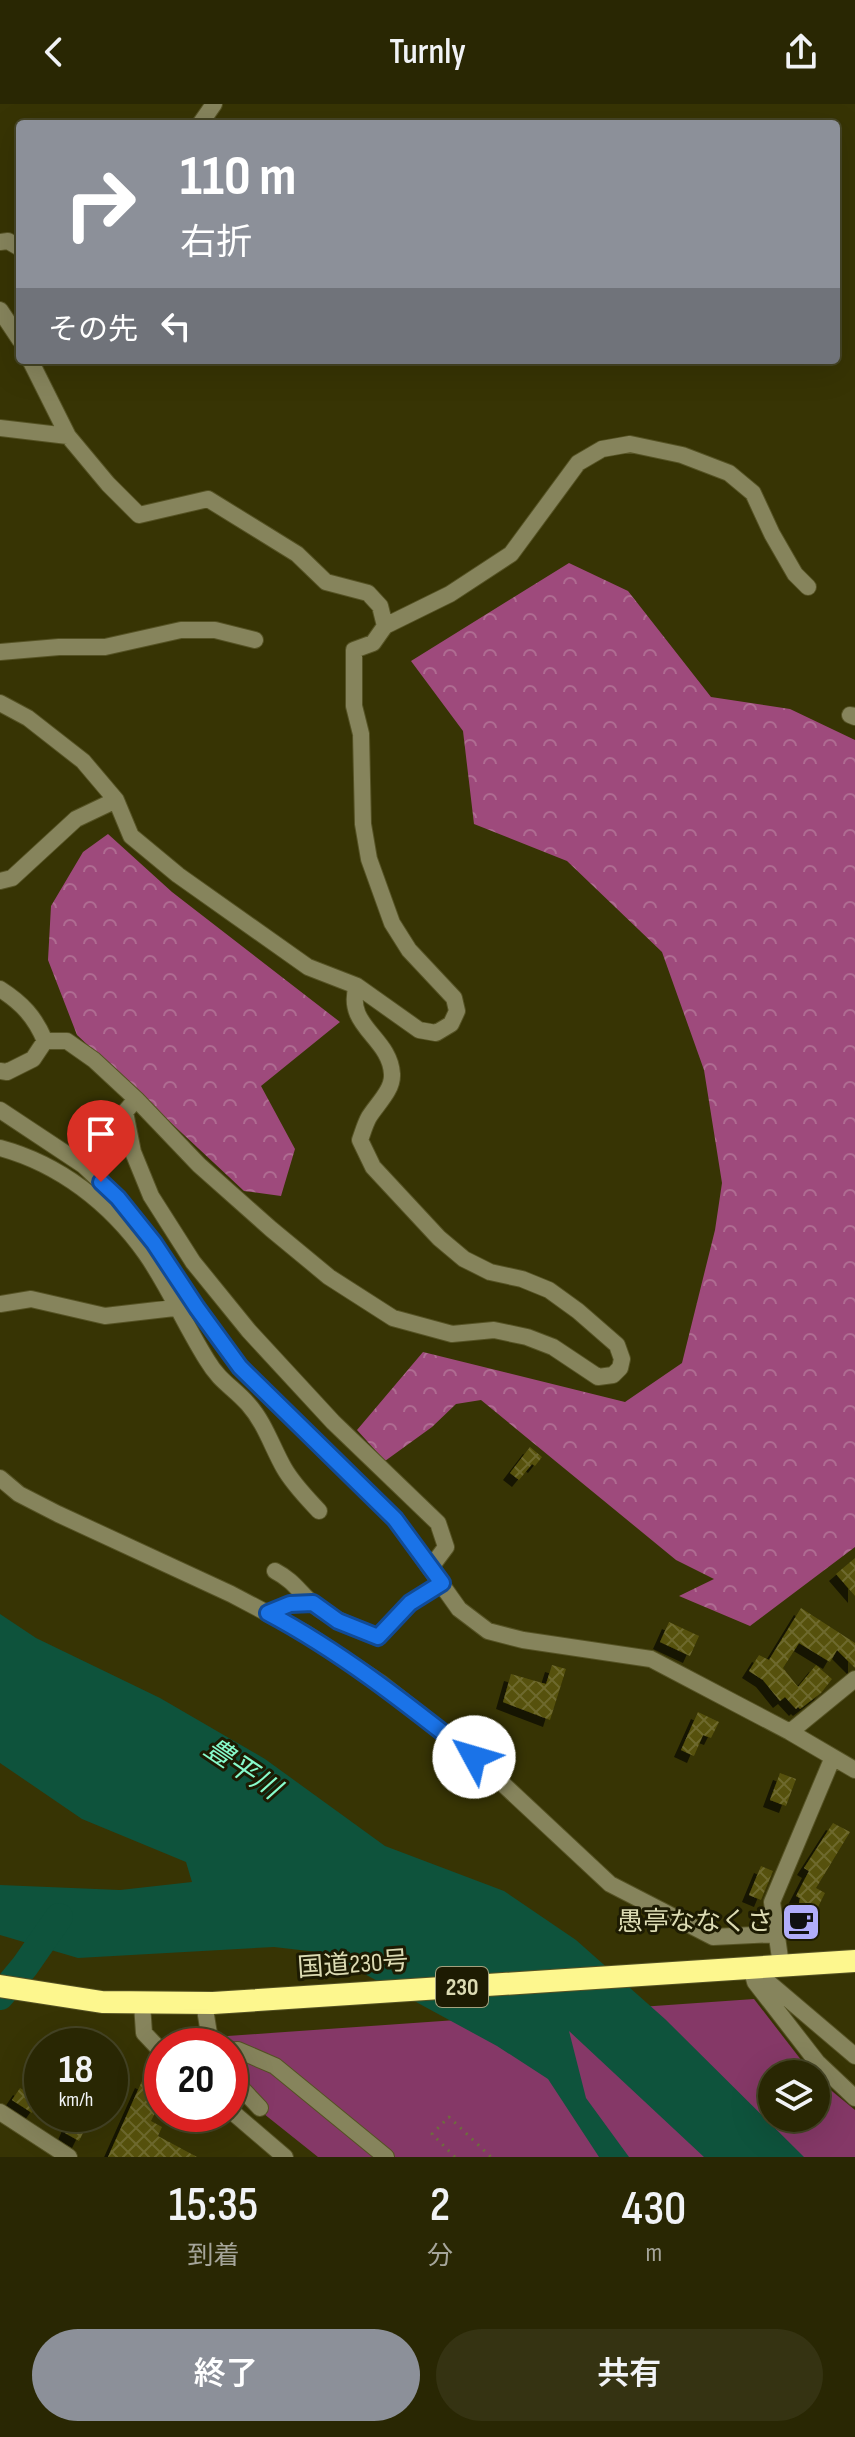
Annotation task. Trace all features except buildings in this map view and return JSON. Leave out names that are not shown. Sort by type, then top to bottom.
[{"type":"highway","name":"国道230号","points":[[0,1986],[39,1994],[142,2004],[212,2002],[855,1961]]},
{"type":"street","points":[[0,310],[16,334]]},
{"type":"street","points":[[32,364],[68,436],[139,515],[208,499],[297,554],[326,582],[368,593],[380,606],[385,626]]},
{"type":"street","points":[[0,428],[68,436]]},
{"type":"street","points":[[0,703],[28,718],[83,761],[116,800],[131,836],[178,875],[308,967],[357,986],[419,1030],[436,1033],[451,1024],[457,1011],[454,998],[409,950],[392,923],[369,859],[363,824],[361,734],[354,706],[354,650],[373,643],[385,626],[450,594],[511,554],[578,463],[602,449],[630,444],[682,455],[729,473],[753,493],[795,574],[808,587]]},
{"type":"street","points":[[0,652],[105,647],[181,630],[215,630],[255,640]]},
{"type":"street","points":[[0,881],[12,878],[76,819],[116,800]]},
{"type":"street","points":[[45,1041],[67,1041],[94,1060],[199,1165],[271,1229],[329,1277],[393,1318],[452,1334],[494,1330],[527,1337],[553,1347],[598,1377],[613,1375],[620,1368],[622,1359],[617,1345],[578,1311],[549,1290],[522,1279],[490,1272],[464,1259],[439,1238],[373,1167],[360,1140],[368,1119],[387,1091],[392,1075],[385,1049],[361,1023],[353,999],[357,986]]},
{"type":"street","points":[[0,989],[18,1000],[37,1020],[45,1041]]},
{"type":"street","points":[[0,1071],[7,1072],[33,1059],[45,1041]]},
{"type":"street","points":[[136,1099],[125,1112],[133,1152],[151,1196],[193,1262],[249,1331],[333,1422],[438,1523],[446,1547],[431,1567]]},
{"type":"street","points":[[0,1110],[83,1165],[118,1198],[154,1243],[240,1367],[395,1519],[459,1609],[488,1631],[523,1640],[651,1659],[853,1765]]},
{"type":"street","points":[[0,1148],[25,1155],[72,1179],[113,1214],[146,1254],[208,1362],[223,1383],[248,1404],[286,1471],[319,1511]]},
{"type":"street","points":[[0,1304],[31,1299],[105,1316],[176,1306],[197,1308]]},
{"type":"street","points":[[0,1478],[19,1494],[58,1514],[305,1633],[394,1693],[474,1757],[610,1884],[713,1937],[776,1934]]},
{"type":"street","points":[[275,1571],[292,1580],[313,1603],[338,1621],[378,1637],[410,1603],[442,1583]]},
{"type":"street","points":[[268,1613],[290,1604],[313,1603]]},
{"type":"street","points":[[790,1732],[855,1679]]},
{"type":"street","points":[[781,1965],[772,1902],[833,1757]]},
{"type":"street","points":[[751,1967],[855,2056]]},
{"type":"street","points":[[751,1967],[755,1982],[817,2062],[855,2098]]},
{"type":"street","points":[[211,2028],[212,2002]]},
{"type":"street","points":[[142,2004],[144,2033]]},
{"type":"street","points":[[248,2054],[275,2066],[386,2157]]},
{"type":"street","points":[[248,2095],[260,2108]]},
{"type":"street","points":[[0,2112],[69,2157]]},
{"type":"street","points":[[248,2125],[285,2157]]},
{"type":"path","points":[[455,2157],[432,2134],[449,2117],[491,2157]]},
{"type":"green space","points":[[569,563],[628,591],[711,697],[790,709],[855,740],[855,1547],[750,1626],[679,1596],[714,1579],[676,1560],[481,1400],[456,1404],[432,1427],[385,1461],[357,1430],[423,1352],[625,1402],[682,1363],[715,1230],[722,1183],[704,1070],[662,952],[567,861],[474,824],[463,731],[411,661]]},
{"type":"green space","points":[[108,834],[172,892],[340,1022],[261,1086],[295,1149],[281,1196],[244,1191],[77,1035],[48,960],[51,906],[83,852]]},
{"type":"shaded area","points":[[754,1999],[801,2060],[758,2060],[758,2132],[830,2132],[830,2089],[855,2110],[855,2157],[318,2157],[248,2101],[248,2035]]},
{"type":"water","name":"豊平川","points":[[0,1614],[36,1638],[160,1698],[265,1759],[385,1846],[504,1891],[576,1940],[665,2019],[758,2111],[758,2132],[779,2132],[804,2157],[704,2157],[569,2031],[586,2098],[629,2157],[599,2157],[548,2079],[497,2046],[326,1953],[274,1947],[78,1958],[0,1935],[0,1885],[120,1890],[192,1882],[186,1862],[82,1819],[0,1763]]},
{"type":"waterway","points":[[0,1996],[59,1917]]},
{"type":"place","name":"愚亭ななくさ","points":[[801,1922]]},
{"type":"route","points":[[101,1182],[154,1243],[240,1367],[395,1519],[442,1583],[410,1603],[378,1637],[338,1621],[313,1603],[290,1604],[268,1613],[305,1633],[382,1684],[474,1757]]}]
